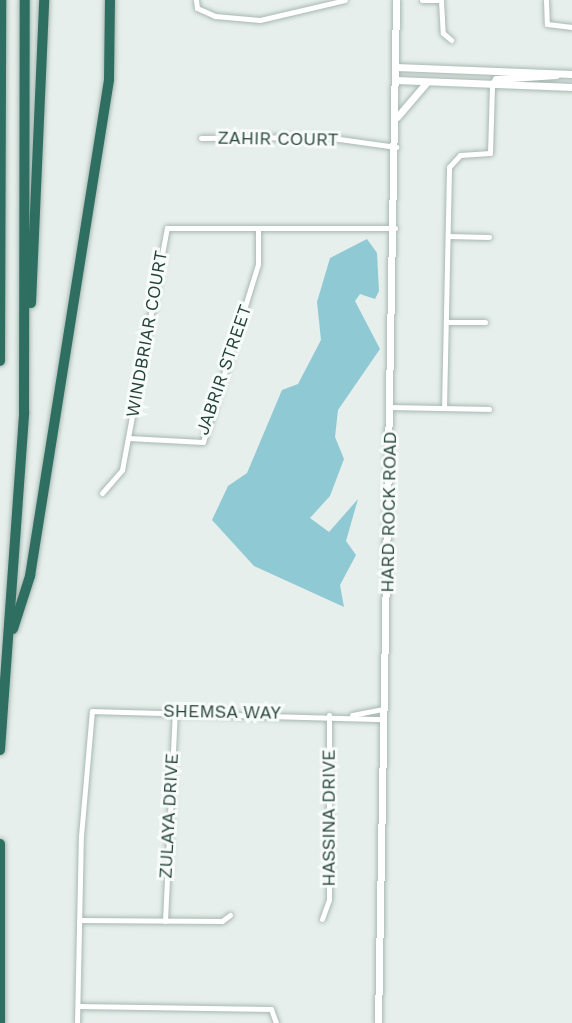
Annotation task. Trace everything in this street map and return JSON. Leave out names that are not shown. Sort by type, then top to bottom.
[{"type":"highway","points":[[0,361],[1,0]]},
{"type":"highway","points":[[0,750],[26,337],[25,0]]},
{"type":"highway","points":[[26,337],[36,267],[44,0]]},
{"type":"highway","points":[[7,652],[30,576],[98,151],[112,57],[110,0]]},
{"type":"highway","points":[[0,844],[0,1023]]},
{"type":"street","points":[[196,0],[197,8],[215,16],[260,20],[345,0]]},
{"type":"street","name":"HARD ROCK ROAD","points":[[378,1023],[382,719],[397,147],[396,0]]},
{"type":"street","points":[[422,0],[442,0],[443,33],[451,40]]},
{"type":"street","points":[[546,0],[547,24],[572,27]]},
{"type":"street","points":[[396,66],[572,74]]},
{"type":"street","points":[[444,408],[449,167],[460,155],[490,153],[492,85],[496,79],[560,73]]},
{"type":"street","points":[[396,80],[572,87]]},
{"type":"street","points":[[397,117],[428,82]]},
{"type":"street","name":"ZAHIR COURT","points":[[201,138],[325,137],[397,147]]},
{"type":"street","name":"WINDBRIAR COURT","points":[[102,493],[122,470],[167,228],[395,228]]},
{"type":"street","name":"JABRIR STREET","points":[[128,438],[203,442],[258,264],[258,229]]},
{"type":"street","points":[[448,236],[489,237]]},
{"type":"street","points":[[446,322],[485,322]]},
{"type":"street","points":[[391,407],[489,409]]},
{"type":"street","name":"SHEMSA WAY","points":[[352,715],[383,709]]},
{"type":"street","name":"SHEMSA WAY","points":[[79,920],[92,711],[352,715],[382,719]]},
{"type":"street","name":"ZULAYA DRIVE","points":[[165,921],[175,711]]},
{"type":"street","name":"HASSINA DRIVE","points":[[321,919],[330,900],[329,715]]},
{"type":"street","points":[[77,1023],[79,920],[222,921],[230,915]]},
{"type":"street","points":[[78,1006],[271,1009],[276,1023]]},
{"type":"water","points":[[367,239],[377,253],[379,291],[375,299],[360,294],[355,301],[380,349],[338,410],[335,437],[344,459],[330,496],[310,518],[329,532],[358,499],[346,541],[356,555],[340,585],[344,607],[254,566],[212,520],[228,486],[247,473],[282,390],[298,384],[321,340],[317,302],[330,258]]}]
